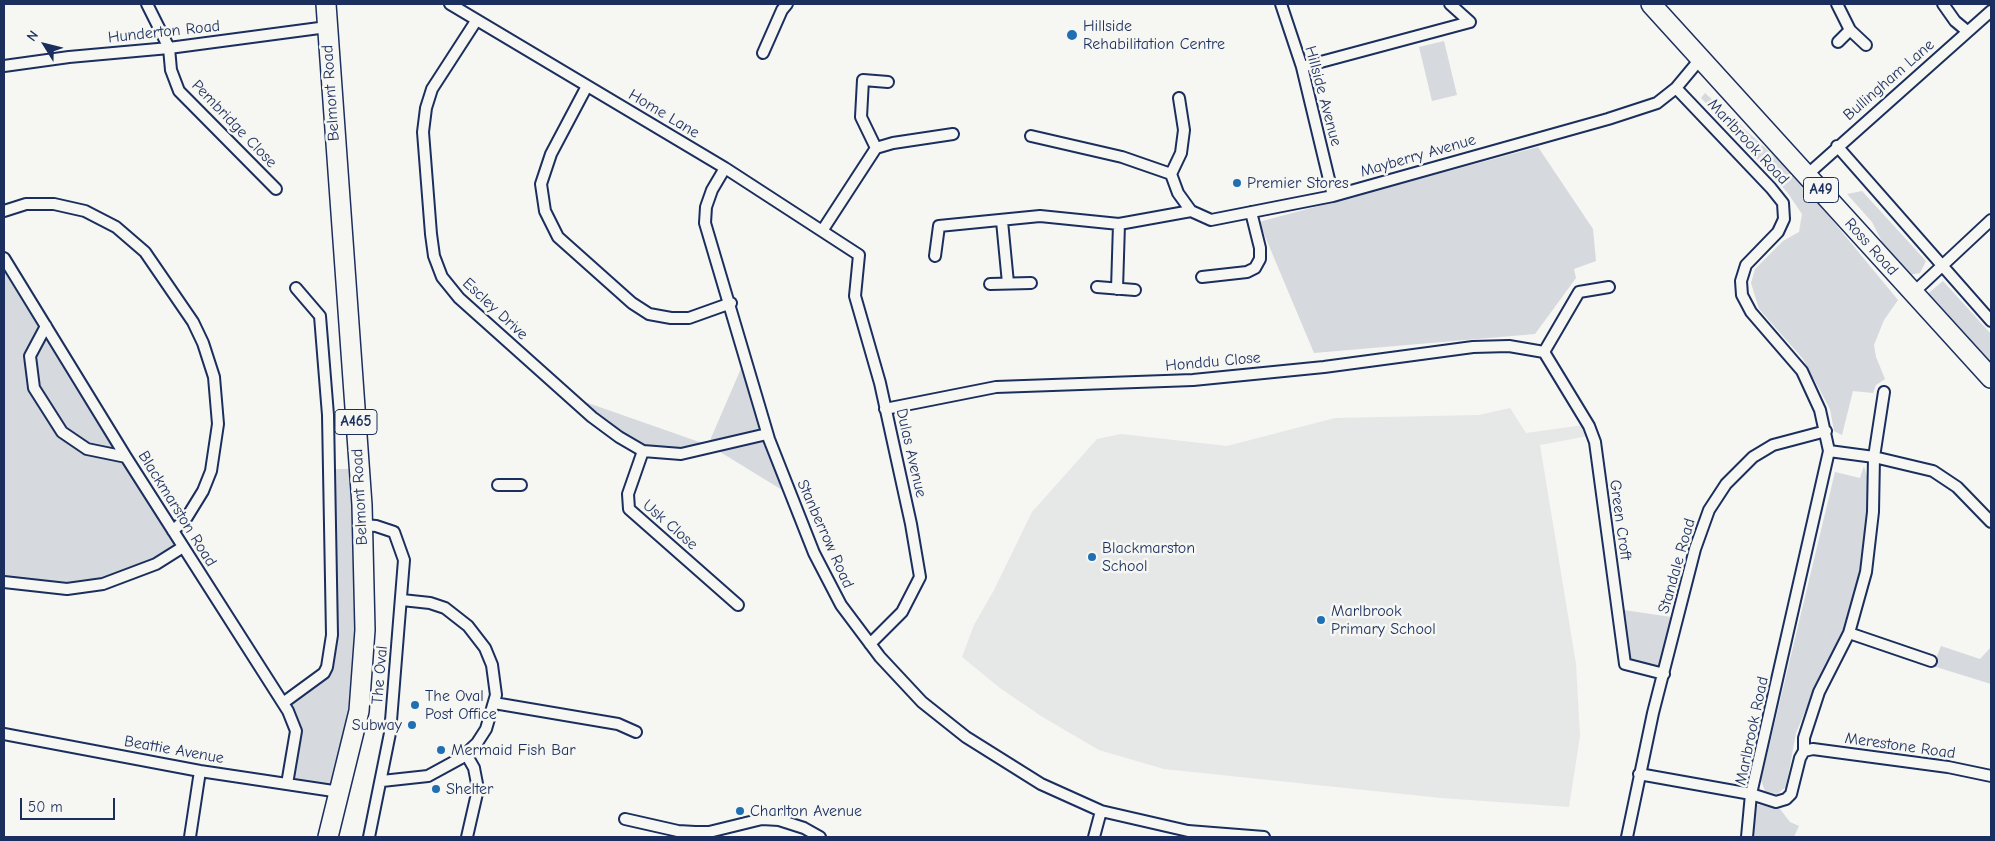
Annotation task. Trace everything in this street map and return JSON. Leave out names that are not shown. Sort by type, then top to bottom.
[{"type":"highway","name":"Belmont Road","points":[[326,4],[363,525],[365,630],[359,711],[328,837]]},
{"type":"highway","name":"Ross Road","points":[[1651,4],[1808,174],[1991,378]]},
{"type":"street","name":"Pembridge Close","points":[[147,4],[169,48],[171,70],[179,90],[276,189]]},
{"type":"street","name":"Home Lane","points":[[450,4],[725,168],[859,255]]},
{"type":"street","points":[[763,53],[782,10],[787,4]]},
{"type":"street","name":"Hillside Avenue","points":[[1281,4],[1302,67],[1333,196]]},
{"type":"street","points":[[1302,67],[1470,22],[1450,4]]},
{"type":"street","points":[[1837,4],[1850,30],[1866,45]]},
{"type":"street","points":[[1943,4],[1967,32]]},
{"type":"street","name":"Bullingham Lane","points":[[1808,174],[1837,146],[1991,11]]},
{"type":"street","name":"Escley Drive","points":[[476,21],[432,89],[426,108],[423,132],[434,256],[442,277],[458,298],[592,417],[619,437],[644,451],[681,454],[767,434]]},
{"type":"street","name":"Hunderton Road","points":[[4,66],[69,57],[169,48],[327,27]]},
{"type":"street","points":[[1838,42],[1850,30]]},
{"type":"street","name":"Mayberry Avenue","points":[[1191,211],[1211,220],[1333,196],[1608,119],[1657,103],[1676,88],[1701,58]]},
{"type":"street","points":[[876,148],[861,117],[863,80],[888,82]]},
{"type":"street","points":[[587,86],[551,154],[541,184],[545,212],[558,237],[632,303],[650,314],[671,318],[689,318],[731,303]]},
{"type":"street","name":"Marlbrook Road","points":[[1676,88],[1783,203],[1784,219],[1778,232],[1746,265],[1741,281],[1742,295],[1751,312],[1802,371],[1820,410],[1826,430],[1829,451],[1751,794],[1776,802],[1786,799],[1794,786],[1800,758],[1804,751],[1804,738],[1819,692],[1849,633],[1866,572],[1874,512],[1874,457],[1884,392]]},
{"type":"street","points":[[936,256],[939,226],[1002,222],[1040,216],[1119,224],[1191,211],[1178,193],[1171,174],[1181,154],[1184,130],[1179,98]]},
{"type":"street","points":[[822,230],[876,148],[893,143],[953,134]]},
{"type":"street","points":[[1030,136],[1122,157],[1171,174]]},
{"type":"street","points":[[1837,146],[1991,321]]},
{"type":"street","name":"Stanberrow Road","points":[[725,168],[712,190],[706,207],[706,223],[731,303],[767,434],[814,553],[841,605],[870,644],[922,702],[966,738],[1042,784],[1101,811],[1188,831],[1264,837]]},
{"type":"street","points":[[4,211],[26,204],[54,204],[86,211],[116,227],[145,252],[192,322],[203,343],[214,377],[217,433],[211,471],[203,491],[187,517],[173,531]]},
{"type":"street","points":[[1202,277],[1247,272],[1255,268],[1260,259],[1260,248],[1251,212]]},
{"type":"street","points":[[1913,293],[1991,220]]},
{"type":"street","points":[[1002,222],[1008,283]]},
{"type":"street","points":[[1118,289],[1119,224]]},
{"type":"street","name":"Dulas Avenue","points":[[859,255],[855,296],[885,409],[912,524],[920,577],[902,612],[870,644]]},
{"type":"street","name":"Blackmarston Road","points":[[4,258],[126,457],[294,722],[296,732],[287,784]]},
{"type":"street","points":[[990,284],[1031,283]]},
{"type":"street","points":[[1097,287],[1135,290]]},
{"type":"street","points":[[1544,352],[1578,292],[1609,287]]},
{"type":"street","name":"Belmont Road","points":[[283,703],[324,673],[327,667],[332,635],[328,415],[320,316],[296,288]]},
{"type":"street","points":[[46,326],[30,356],[34,388],[62,432],[87,449],[126,457]]},
{"type":"street","name":"Honddu Close","points":[[885,409],[996,387],[1193,380],[1324,367],[1472,348],[1509,346],[1544,352]]},
{"type":"street","name":"Green Croft","points":[[1544,352],[1589,426],[1595,442],[1625,664],[1664,674]]},
{"type":"street","name":"Standale Road","points":[[1639,774],[1695,548],[1709,510],[1726,484],[1753,457],[1774,446],[1826,430]]},
{"type":"street","name":"Usk Close","points":[[644,451],[628,494],[628,509],[738,604]]},
{"type":"street","points":[[1829,451],[1874,457],[1933,470],[1957,487],[1991,522]]},
{"type":"street","points":[[498,485],[521,485]]},
{"type":"street","name":"The Oval","points":[[363,525],[376,526],[394,532],[404,560],[390,733],[382,781],[369,837]]},
{"type":"street","points":[[4,582],[67,589],[103,584],[156,564],[183,547]]},
{"type":"street","points":[[382,781],[428,776],[466,754],[477,743],[486,729],[494,703],[495,681],[492,665],[485,648],[468,626],[445,608],[430,603],[402,600]]},
{"type":"street","points":[[1849,633],[1931,661]]},
{"type":"street","points":[[494,703],[618,724],[636,732]]},
{"type":"street","name":"Beattie Avenue","points":[[4,734],[200,771],[340,792]]},
{"type":"street","name":"Merestone Road","points":[[1804,751],[1813,749],[1929,765],[1991,776]]},
{"type":"street","points":[[466,754],[474,768],[478,789],[467,837]]},
{"type":"street","points":[[190,837],[200,771]]},
{"type":"street","points":[[1627,837],[1639,774],[1751,794],[1747,837]]},
{"type":"street","points":[[1094,837],[1101,811]]},
{"type":"street","points":[[626,819],[678,831],[695,832],[709,832],[762,819],[779,820],[804,828],[820,837]]},
{"type":"shaded area","points":[[1444,41],[1457,95],[1432,101],[1419,47]]},
{"type":"shaded area","points":[[1705,93],[1795,175],[1898,300],[1884,320],[1874,345],[1876,357],[1885,379],[1876,385],[1873,393],[1853,391],[1842,435],[1834,431],[1830,409],[1803,359],[1759,309],[1751,283],[1755,269],[1783,241],[1799,232],[1802,214],[1787,192],[1701,98]]},
{"type":"shaded area","points":[[1538,147],[1593,229],[1596,261],[1574,269],[1576,278],[1535,334],[1314,353],[1259,222]]},
{"type":"shaded area","points":[[1862,191],[1926,261],[1920,273],[1909,275],[1885,248],[1872,222],[1847,194]]},
{"type":"shaded area","points":[[4,258],[183,547],[133,573],[67,589],[4,578]]},
{"type":"shaded area","points":[[1943,281],[1991,334],[1991,367],[1925,296]]},
{"type":"shaded area","points":[[746,357],[792,496],[712,447],[681,454],[643,451],[568,396],[708,445]]},
{"type":"shaded area","name":"Marlbrook Primary School","points":[[1510,408],[1526,433],[1584,425],[1588,436],[1540,445],[1576,664],[1580,736],[1569,807],[1441,798],[1164,769],[1099,750],[1041,716],[1000,688],[962,657],[974,625],[994,590],[1032,512],[1097,439],[1121,434],[1227,446],[1335,418],[1479,415]]},
{"type":"shaded area","points":[[1864,466],[1869,483],[1868,512],[1860,570],[1845,631],[1814,690],[1796,733],[1786,787],[1777,794],[1765,791],[1761,780],[1835,472],[1860,478]]},
{"type":"shaded area","points":[[330,469],[359,469],[365,630],[340,792],[287,784],[295,744],[288,711],[289,698],[327,667]]},
{"type":"shaded area","points":[[1617,609],[1678,618],[1664,674],[1625,664]]},
{"type":"shaded area","points":[[1941,646],[1980,659],[1991,647],[1991,684],[1933,666]]},
{"type":"shaded area","points":[[1755,804],[1780,809],[1790,822],[1799,826],[1794,837],[1752,837]]},
{"type":"place","name":"Hillside Rehabilitation Centre","points":[[1072,35]]},
{"type":"place","name":"Premier Stores","points":[[1237,183]]},
{"type":"place","name":"Blackmarston School","points":[[1092,557]]},
{"type":"place","name":"Marlbrook Primary School","points":[[1321,620]]},
{"type":"place","name":"The Oval Post Office","points":[[415,705]]},
{"type":"place","name":"Subway","points":[[412,725]]},
{"type":"place","name":"Mermaid Fish Bar","points":[[441,750]]},
{"type":"place","name":"Shelter","points":[[436,789]]},
{"type":"place","name":"Charlton Avenue","points":[[740,811]]}]
